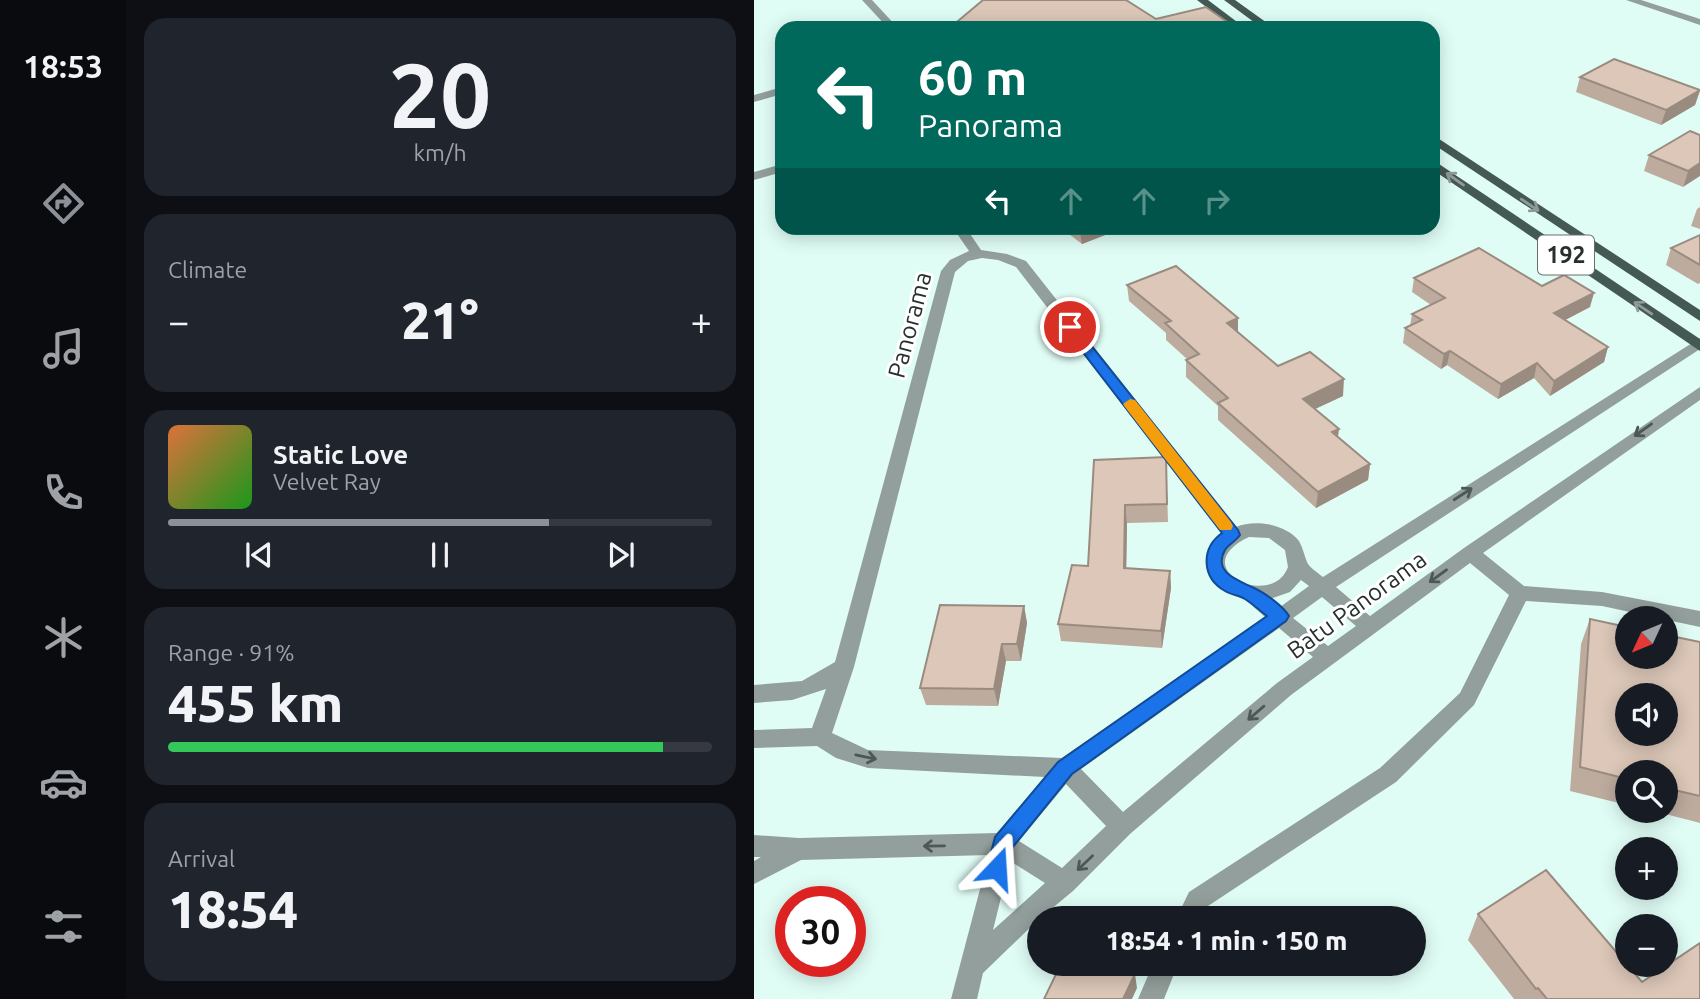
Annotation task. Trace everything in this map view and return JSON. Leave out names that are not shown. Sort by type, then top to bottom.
[{"type":"main road","points":[[1202,0],[1230,21]]},
{"type":"main road","points":[[1229,0],[1259,21]]},
{"type":"main road","name":"192","points":[[1440,144],[1700,317]]},
{"type":"main road","name":"192","points":[[1440,169],[1699,344]]},
{"type":"street","points":[[867,0],[886,21]]},
{"type":"street","points":[[1631,0],[1700,22]]},
{"type":"street","points":[[754,99],[775,92]]},
{"type":"street","points":[[754,176],[775,170]]},
{"type":"street","points":[[965,235],[977,253],[1005,257],[1021,264],[1232,535]]},
{"type":"street","name":"Panorama","points":[[820,737],[844,666],[948,271],[959,259],[977,253]]},
{"type":"street","name":"Batu Panorama","points":[[1003,844],[1065,768],[1322,586],[1699,344]]},
{"type":"street","name":"Batu Panorama","points":[[975,964],[1122,827],[1284,690],[1470,553],[1700,392]]},
{"type":"street","points":[[1247,530],[1279,534],[1291,543],[1298,554],[1299,567],[1293,579],[1282,588],[1266,593],[1249,593],[1233,588],[1220,579],[1214,566],[1214,554],[1221,543],[1232,535],[1247,530]]},
{"type":"street","points":[[1470,553],[1520,593],[1602,599],[1700,619]]},
{"type":"street","points":[[1299,567],[1369,626]]},
{"type":"street","points":[[1249,593],[1327,657]]},
{"type":"street","points":[[1194,906],[1197,900],[1388,775],[1414,752],[1467,699],[1520,593]]},
{"type":"street","points":[[754,694],[797,691],[823,684],[844,666]]},
{"type":"street","points":[[754,739],[820,737],[844,751],[868,759],[1065,768],[1122,827]]},
{"type":"street","points":[[965,999],[1003,844]]},
{"type":"street","points":[[754,846],[799,849],[1003,844],[1064,883]]},
{"type":"street","points":[[754,873],[799,849]]},
{"type":"street","points":[[1151,999],[1161,976]]},
{"type":"building","points":[[983,0],[1126,0],[1156,19],[1206,7],[1226,21],[958,21]]},
{"type":"building","points":[[1614,59],[1700,90],[1666,110],[1580,77]]},
{"type":"building","points":[[1690,131],[1700,135],[1700,163],[1688,171],[1649,155]]},
{"type":"building","points":[[1700,235],[1700,265],[1671,248]]},
{"type":"building","points":[[1479,248],[1542,286],[1564,275],[1594,293],[1554,313],[1608,347],[1554,381],[1537,363],[1501,384],[1450,351],[1444,354],[1405,328],[1422,320],[1412,314],[1445,298],[1414,278]]},
{"type":"building","points":[[1176,266],[1238,318],[1227,323],[1278,366],[1310,352],[1344,379],[1303,399],[1339,429],[1332,432],[1370,464],[1318,492],[1218,403],[1228,398],[1186,360],[1199,354],[1165,323],[1171,321],[1127,285]]},
{"type":"building","points":[[1166,457],[1167,504],[1125,505],[1124,568],[1170,571],[1161,631],[1058,624],[1072,565],[1088,566],[1094,460]]},
{"type":"building","points":[[940,605],[1024,606],[1017,644],[1002,644],[994,689],[920,688]]},
{"type":"building","points":[[1590,619],[1615,624],[1615,669],[1678,669],[1678,637],[1700,642],[1700,796],[1678,791],[1678,760],[1615,760],[1615,776],[1580,767]]},
{"type":"building","points":[[1546,870],[1615,950],[1615,977],[1638,977],[1642,982],[1649,977],[1678,977],[1678,958],[1700,943],[1700,999],[1547,999],[1536,989],[1478,914]]},
{"type":"building","points":[[1055,976],[1134,976],[1123,999],[1044,999]]},
{"type":"slow traffic","points":[[1130,404],[1225,526]]},
{"type":"route","points":[[997,868],[1003,844],[1065,768],[1280,616],[1249,593],[1233,588],[1220,579],[1214,566],[1214,554],[1221,543],[1232,535],[1070,327]]}]
